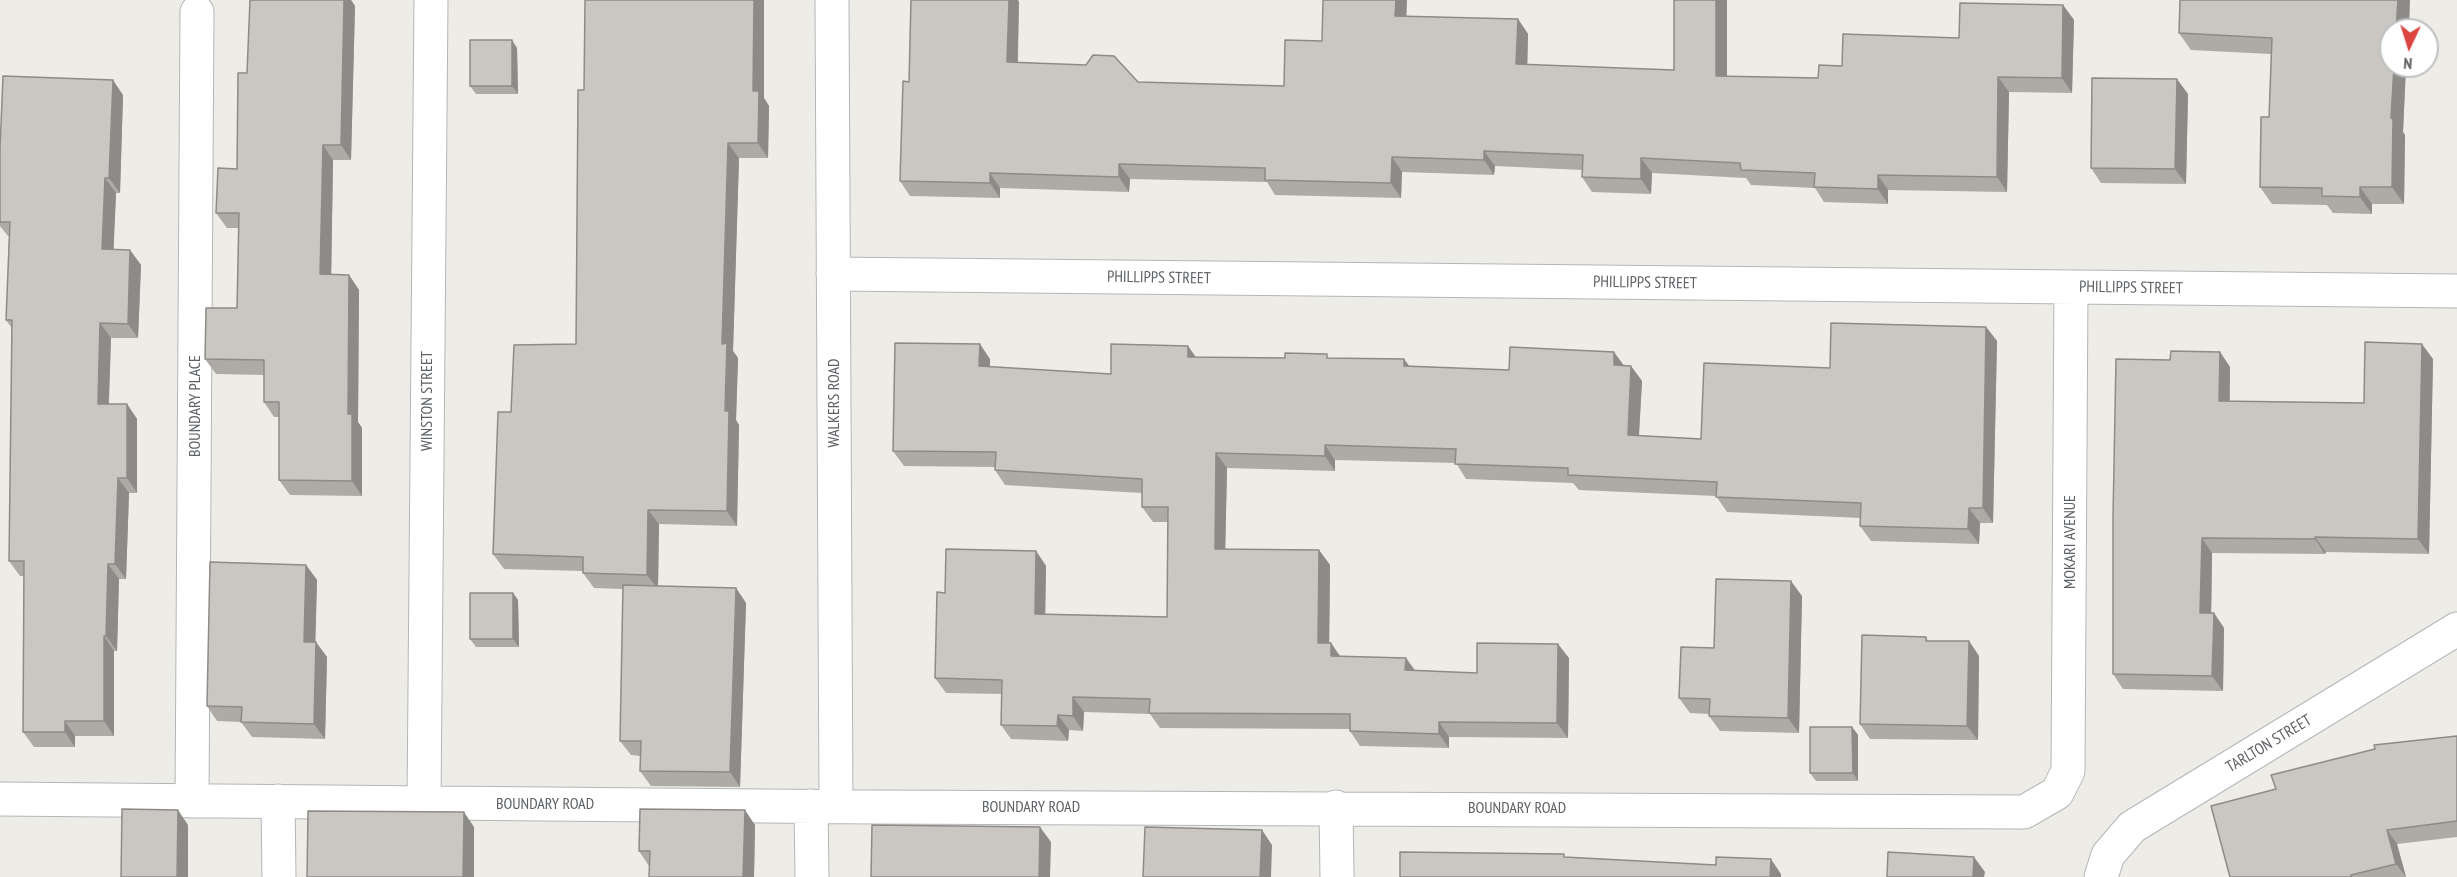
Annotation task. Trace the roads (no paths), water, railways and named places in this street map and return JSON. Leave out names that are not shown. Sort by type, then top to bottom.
[{"type":"street","name":"WINSTON STREET","points":[[424,803],[431,0]]},
{"type":"street","name":"WALKERS ROAD","points":[[812,877],[824,806],[833,274],[832,0]]},
{"type":"street","name":"BOUNDARY PLACE","points":[[192,801],[197,12]]},
{"type":"street","name":"PHILLIPPS STREET","points":[[833,274],[2457,291]]},
{"type":"street","name":"MOKARI AVENUE","points":[[2057,793],[2068,771],[2071,288]]},
{"type":"street","name":"TARLTON STREET","points":[[2101,877],[2108,855],[2132,827],[2457,629]]},
{"type":"street","name":"BOUNDARY ROAD","points":[[0,799],[2024,812],[2057,793]]},
{"type":"street","points":[[278,801],[279,877]]},
{"type":"street","points":[[1336,807],[1337,877]]}]
